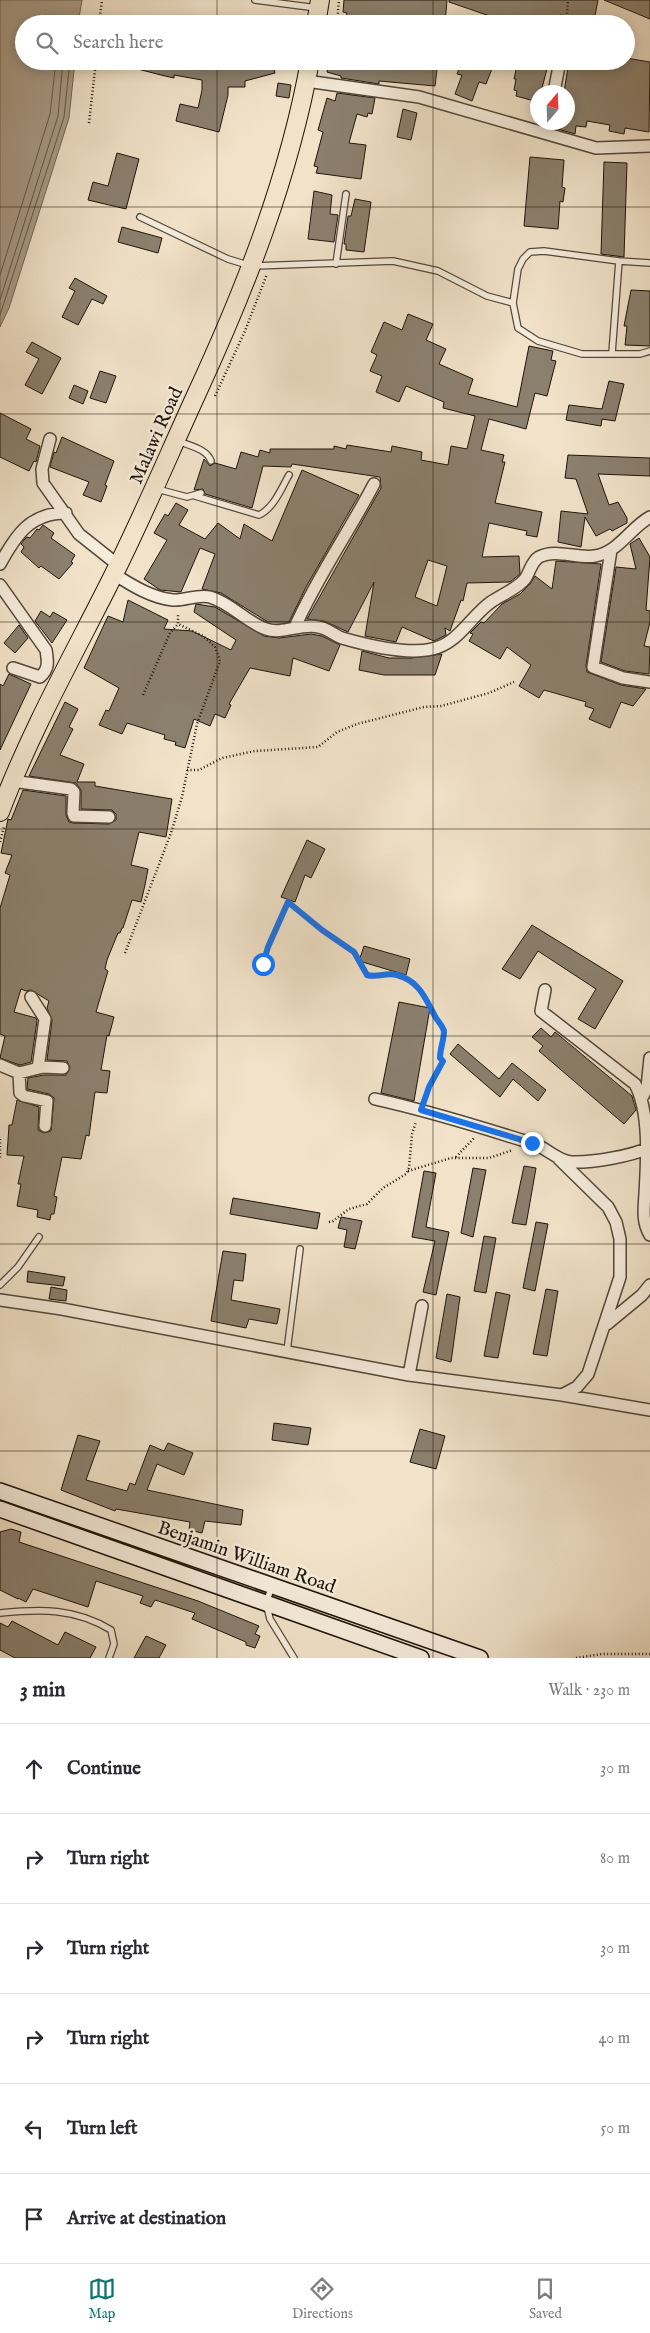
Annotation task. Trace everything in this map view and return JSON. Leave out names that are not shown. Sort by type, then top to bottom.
[{"type":"main road","name":"Malawi Road","points":[[0,812],[26,750],[116,570],[220,345],[251,266],[288,156],[308,70]]},
{"type":"main road","name":"Benjamin William Road","points":[[0,1492],[480,1658]]},
{"type":"main road","name":"Benjamin William Road","points":[[0,1510],[421,1658]]},
{"type":"street","points":[[555,85],[558,70]]},
{"type":"street","points":[[306,81],[419,97],[530,124]]},
{"type":"street","points":[[550,130],[596,148],[650,146]]},
{"type":"street","points":[[50,438],[42,469],[43,482],[79,534],[116,570],[148,592],[173,600],[198,596],[210,597],[234,608],[264,628],[272,631],[295,627],[319,627],[341,637],[378,646],[413,650],[433,649],[456,636],[489,603],[526,578],[537,558],[548,554],[594,556],[611,550],[650,517]]},
{"type":"street","points":[[295,627],[306,602],[350,530],[374,484]]},
{"type":"street","points":[[0,564],[26,525],[43,516],[66,513]]},
{"type":"street","points":[[611,550],[593,667],[623,678],[650,682]]},
{"type":"street","points":[[0,585],[46,650],[48,662],[47,671],[40,677],[13,668]]},
{"type":"street","points":[[12,781],[71,789],[74,792],[74,816],[109,818]]},
{"type":"street","points":[[545,990],[540,1011],[635,1084],[643,1096],[647,1109],[649,1148],[643,1214],[645,1228],[650,1235]]},
{"type":"street","points":[[31,997],[45,1018],[38,1068]]},
{"type":"street","points":[[643,1096],[650,1058]]},
{"type":"street","points":[[0,1065],[19,1073],[38,1068],[63,1068]]},
{"type":"street","points":[[19,1073],[20,1093],[24,1096],[47,1101],[46,1126]]},
{"type":"street","points":[[375,1099],[421,1110],[537,1145],[559,1159],[608,1207],[616,1222],[620,1239],[620,1277],[588,1374],[577,1387],[562,1395]]},
{"type":"street","points":[[559,1159],[571,1162],[587,1162],[634,1154],[649,1148]]},
{"type":"street","points":[[605,1327],[614,1316],[642,1295],[650,1285]]},
{"type":"street","points":[[0,1300],[62,1309],[409,1375],[562,1395],[650,1410]]},
{"type":"street","points":[[409,1375],[422,1306]]},
{"type":"lane","points":[[255,0],[318,11]]},
{"type":"lane","points":[[336,264],[346,194]]},
{"type":"lane","points":[[140,217],[228,259],[251,266],[393,261],[438,271],[487,296],[513,304]]},
{"type":"lane","points":[[650,263],[544,251],[530,252],[523,259],[518,269],[513,304],[518,328],[538,341],[582,354],[640,354],[650,351]]},
{"type":"lane","points":[[612,353],[619,261]]},
{"type":"lane","points":[[176,441],[203,451],[209,455],[211,461]]},
{"type":"lane","points":[[155,488],[187,497],[198,495],[259,516],[266,512],[273,503],[289,475]]},
{"type":"lane","points":[[0,1286],[18,1267],[39,1237]]},
{"type":"lane","points":[[287,1352],[300,1249]]},
{"type":"lane","points":[[272,1586],[266,1603],[270,1619],[294,1658]]},
{"type":"lane","points":[[0,1614],[53,1610],[92,1619],[111,1630],[114,1644],[110,1658]]},
{"type":"path","points":[[101,15],[102,0]]},
{"type":"path","points":[[338,15],[339,0]]},
{"type":"path","points":[[567,15],[568,0]]},
{"type":"path","points":[[89,123],[95,70]]},
{"type":"path","points":[[143,695],[170,633],[178,624],[178,612],[173,600]]},
{"type":"path","points":[[125,953],[172,833],[197,724],[220,661],[215,647],[204,636],[178,624]]},
{"type":"path","points":[[187,770],[199,770],[222,758],[254,751],[318,747],[337,732],[357,724],[424,707],[441,706],[488,693],[514,682]]},
{"type":"path","points":[[261,975],[266,952],[288,902],[322,930],[354,952],[367,975],[380,977],[390,973],[404,977],[416,984],[426,996],[444,1030],[440,1051],[440,1058],[443,1061],[429,1087],[412,1134],[408,1171]]},
{"type":"path","points":[[456,1157],[482,1128]]},
{"type":"path","points":[[0,1139],[0,1159]]},
{"type":"path","points":[[329,1222],[349,1209],[367,1204],[383,1188],[408,1171],[433,1162],[456,1157],[489,1158],[523,1147],[537,1145]]},
{"type":"path","points":[[576,1658],[602,1654],[650,1654]]},
{"type":"water","points":[[0,0],[82,0],[80,15],[15,15],[15,70],[74,70],[69,118],[9,308],[0,327]]},
{"type":"building","points":[[344,0],[447,0],[446,15],[347,15],[347,13],[343,12]]},
{"type":"building","points":[[449,0],[598,0],[595,15],[487,15],[449,2]]},
{"type":"building","points":[[604,0],[650,0],[650,19]]},
{"type":"building","points":[[635,60],[650,62],[649,132],[625,128],[624,134],[609,131],[610,125],[587,121],[586,127],[576,126],[575,134],[561,130],[575,130],[575,85],[565,85],[568,70],[635,70]]},
{"type":"building","points":[[142,70],[274,70],[275,73],[245,81],[245,87],[228,87],[228,95],[219,132],[176,121],[180,104],[198,108],[202,80],[174,75],[174,78]]},
{"type":"building","points":[[328,70],[437,70],[435,86],[379,81],[379,84],[341,78],[341,76],[327,72]]},
{"type":"building","points":[[459,70],[491,70],[486,84],[479,82],[472,101],[455,94],[462,75],[457,74]]},
{"type":"building","points":[[516,70],[547,70],[543,85],[530,85],[530,100],[516,96],[517,91],[514,90],[516,79],[514,79]]},
{"type":"building","points":[[278,83],[291,85],[289,98],[276,96]]},
{"type":"building","points":[[337,93],[375,98],[372,114],[368,113],[367,117],[357,114],[349,143],[366,145],[361,179],[316,173],[318,167],[314,166],[323,132],[318,130],[327,98],[335,101]]},
{"type":"building","points":[[403,109],[417,113],[411,140],[397,137]]},
{"type":"building","points":[[117,153],[139,159],[126,209],[88,200],[93,182],[108,186]]},
{"type":"building","points":[[530,157],[564,160],[562,187],[565,188],[563,202],[560,201],[558,229],[524,226]]},
{"type":"building","points":[[604,162],[627,163],[624,257],[601,254]]},
{"type":"building","points":[[314,191],[332,195],[330,214],[338,215],[334,242],[308,239]]},
{"type":"building","points":[[355,199],[371,202],[364,252],[346,250],[346,244],[344,244],[348,216],[351,216]]},
{"type":"building","points":[[122,227],[162,238],[158,253],[118,242]]},
{"type":"building","points":[[75,278],[107,296],[103,304],[92,299],[78,325],[62,317],[75,291],[69,288]]},
{"type":"building","points":[[631,290],[650,291],[650,346],[625,345],[627,326],[624,326]]},
{"type":"building","points":[[408,314],[433,324],[426,340],[446,349],[439,364],[473,379],[468,394],[517,407],[529,346],[553,351],[551,360],[556,361],[547,396],[535,393],[526,429],[489,419],[481,450],[504,455],[502,462],[505,462],[495,503],[542,512],[537,537],[526,535],[527,531],[489,523],[482,557],[519,556],[520,574],[510,582],[467,583],[463,601],[461,600],[450,631],[445,628],[446,635],[434,641],[402,627],[396,642],[365,636],[374,582],[348,632],[324,621],[307,619],[381,488],[380,477],[292,464],[291,467],[263,466],[252,508],[205,494],[203,489],[194,490],[204,459],[210,466],[215,463],[236,469],[241,452],[258,457],[260,450],[270,453],[270,449],[334,449],[334,446],[346,449],[347,445],[391,452],[392,446],[422,452],[421,460],[448,465],[451,446],[467,449],[475,416],[443,408],[444,402],[406,386],[399,402],[376,392],[382,376],[370,371],[377,355],[371,352],[384,322],[402,330]],"holes":[[[428,560],[447,566],[437,606],[415,597]]]},
{"type":"building","points":[[32,342],[61,358],[42,394],[25,385],[39,359],[26,352]]},
{"type":"building","points":[[100,371],[116,376],[106,403],[90,398]]},
{"type":"building","points":[[609,381],[624,384],[615,421],[602,419],[601,426],[566,420],[569,405],[602,409]]},
{"type":"building","points":[[74,385],[88,391],[83,404],[69,398]]},
{"type":"building","points":[[0,413],[31,429],[26,439],[40,446],[36,462],[34,461],[29,471],[0,457]]},
{"type":"building","points":[[62,437],[114,461],[101,502],[83,495],[89,482],[50,467],[54,452],[56,453]]},
{"type":"building","points":[[568,455],[650,458],[650,476],[598,474],[609,505],[618,502],[627,518],[627,523],[612,531],[610,529],[596,536],[585,517],[581,547],[558,542],[561,511],[588,514],[576,479],[565,478]]},
{"type":"building","points":[[302,470],[359,495],[306,587],[289,622],[268,622],[221,593],[202,589],[215,554],[200,548],[181,592],[160,590],[144,579],[167,540],[154,533],[165,514],[168,516],[176,503],[188,510],[179,525],[205,539],[218,523],[240,539],[244,524],[272,541]]},
{"type":"building","points":[[43,525],[54,533],[51,538],[75,555],[71,562],[73,563],[59,579],[41,566],[39,568],[21,552],[24,547],[21,544],[24,540],[27,537],[30,538]]},
{"type":"building","points":[[639,538],[650,557],[646,610],[650,611],[650,622],[644,646],[650,647],[649,674],[625,671],[601,662],[616,567],[636,569],[630,544]]},
{"type":"building","points":[[556,561],[601,564],[586,666],[587,672],[621,685],[646,689],[633,706],[621,702],[610,728],[589,719],[594,709],[585,706],[586,702],[544,690],[539,698],[519,686],[531,665],[507,647],[500,659],[469,641],[473,634],[470,633],[481,622],[484,623],[502,604],[520,594],[535,576],[552,589]]},
{"type":"building","points":[[128,600],[168,620],[164,629],[192,631],[231,650],[236,640],[194,612],[196,604],[215,607],[264,636],[279,638],[311,634],[322,636],[340,645],[329,671],[293,658],[290,676],[250,668],[229,704],[231,705],[225,718],[215,714],[210,726],[194,719],[185,748],[175,745],[176,742],[164,739],[165,735],[127,723],[122,734],[99,725],[106,710],[109,711],[119,688],[84,668],[108,616],[123,622]]},
{"type":"building","points":[[41,611],[50,617],[53,612],[67,620],[52,643],[35,621]]},
{"type":"building","points":[[19,625],[28,638],[15,653],[4,643]]},
{"type":"building","points":[[362,651],[389,658],[411,658],[442,654],[435,675],[384,675],[359,670]]},
{"type":"building","points":[[9,674],[31,684],[0,750],[0,684],[3,686]]},
{"type":"building","points":[[65,702],[78,709],[69,727],[73,729],[60,755],[84,764],[77,782],[95,782],[95,786],[172,799],[166,837],[139,832],[131,865],[148,869],[141,902],[132,900],[123,928],[118,933],[107,960],[105,969],[108,971],[96,1012],[114,1017],[109,1036],[107,1035],[101,1070],[110,1071],[107,1093],[95,1092],[89,1136],[86,1135],[81,1159],[62,1157],[54,1196],[57,1197],[54,1214],[51,1214],[50,1220],[37,1217],[38,1210],[17,1206],[21,1184],[18,1184],[24,1156],[7,1155],[9,1125],[12,1125],[17,1100],[39,1107],[38,1130],[44,1133],[51,1131],[54,1098],[49,1094],[27,1089],[28,1078],[44,1075],[66,1075],[70,1068],[67,1061],[47,1060],[52,1020],[47,1008],[49,1001],[31,990],[21,989],[14,1012],[36,1018],[31,1062],[20,1065],[0,1058],[5,1036],[0,1034],[0,908],[10,875],[5,873],[12,855],[1,853],[8,819],[11,820],[23,790],[66,796],[66,815],[69,822],[109,824],[116,820],[116,814],[112,810],[81,809],[81,790],[76,783],[29,776]]},
{"type":"building","points":[[307,840],[325,849],[311,878],[305,875],[295,902],[281,897]]},
{"type":"building","points":[[532,925],[623,981],[595,1029],[578,1019],[596,989],[538,951],[520,979],[502,969]]},
{"type":"building","points":[[364,946],[410,959],[406,975],[359,961]]},
{"type":"building","points":[[399,1002],[430,1008],[414,1101],[381,1093]]},
{"type":"building","points":[[541,1028],[551,1037],[555,1032],[632,1096],[636,1110],[624,1124],[539,1051],[543,1046],[532,1037]]},
{"type":"building","points":[[458,1044],[499,1079],[512,1063],[546,1090],[538,1101],[513,1079],[500,1097],[450,1054]]},
{"type":"building","points":[[524,1166],[536,1168],[526,1225],[512,1223]]},
{"type":"building","points":[[473,1168],[486,1170],[473,1237],[461,1233]]},
{"type":"building","points":[[424,1171],[436,1173],[426,1227],[449,1232],[436,1295],[423,1292],[435,1241],[412,1237]]},
{"type":"building","points":[[233,1198],[320,1213],[317,1229],[230,1214]]},
{"type":"building","points":[[341,1217],[362,1221],[355,1249],[344,1247],[347,1230],[338,1228]]},
{"type":"building","points":[[536,1222],[548,1224],[535,1291],[523,1288]]},
{"type":"building","points":[[484,1236],[496,1238],[486,1293],[474,1291]]},
{"type":"building","points":[[223,1251],[246,1254],[243,1281],[234,1280],[231,1300],[280,1309],[277,1324],[249,1319],[246,1328],[211,1321]]},
{"type":"building","points":[[28,1271],[65,1277],[63,1286],[27,1282]]},
{"type":"building","points":[[51,1287],[67,1290],[66,1301],[49,1299]]},
{"type":"building","points":[[546,1289],[558,1291],[547,1356],[533,1354]]},
{"type":"building","points":[[496,1292],[510,1295],[498,1358],[484,1356]]},
{"type":"building","points":[[447,1294],[460,1297],[451,1362],[436,1358]]},
{"type":"building","points":[[274,1423],[311,1428],[308,1445],[272,1440]]},
{"type":"building","points":[[420,1429],[445,1436],[436,1469],[410,1462]]},
{"type":"building","points":[[78,1435],[100,1441],[86,1480],[127,1491],[130,1483],[135,1485],[150,1445],[164,1451],[168,1443],[193,1453],[184,1475],[157,1464],[147,1490],[243,1510],[241,1525],[205,1521],[202,1533],[189,1530],[190,1522],[116,1509],[115,1511],[61,1490]]},
{"type":"building","points":[[11,1529],[21,1532],[19,1542],[198,1601],[259,1626],[255,1634],[260,1636],[255,1648],[246,1645],[246,1642],[192,1619],[195,1613],[155,1600],[151,1607],[140,1603],[143,1596],[96,1581],[88,1607],[33,1589],[26,1602],[18,1599],[0,1590],[0,1532]]},
{"type":"building","points":[[12,1621],[58,1645],[65,1632],[96,1647],[90,1658],[15,1658],[0,1650],[0,1623],[8,1627]]},
{"type":"building","points":[[146,1636],[166,1645],[159,1658],[134,1658]]},
{"type":"route","points":[[263,964],[268,947],[288,902],[340,944],[354,952],[367,975],[380,977],[390,973],[404,977],[416,984],[426,996],[444,1030],[440,1044],[440,1058],[443,1061],[429,1087],[421,1110],[532,1143]]}]
